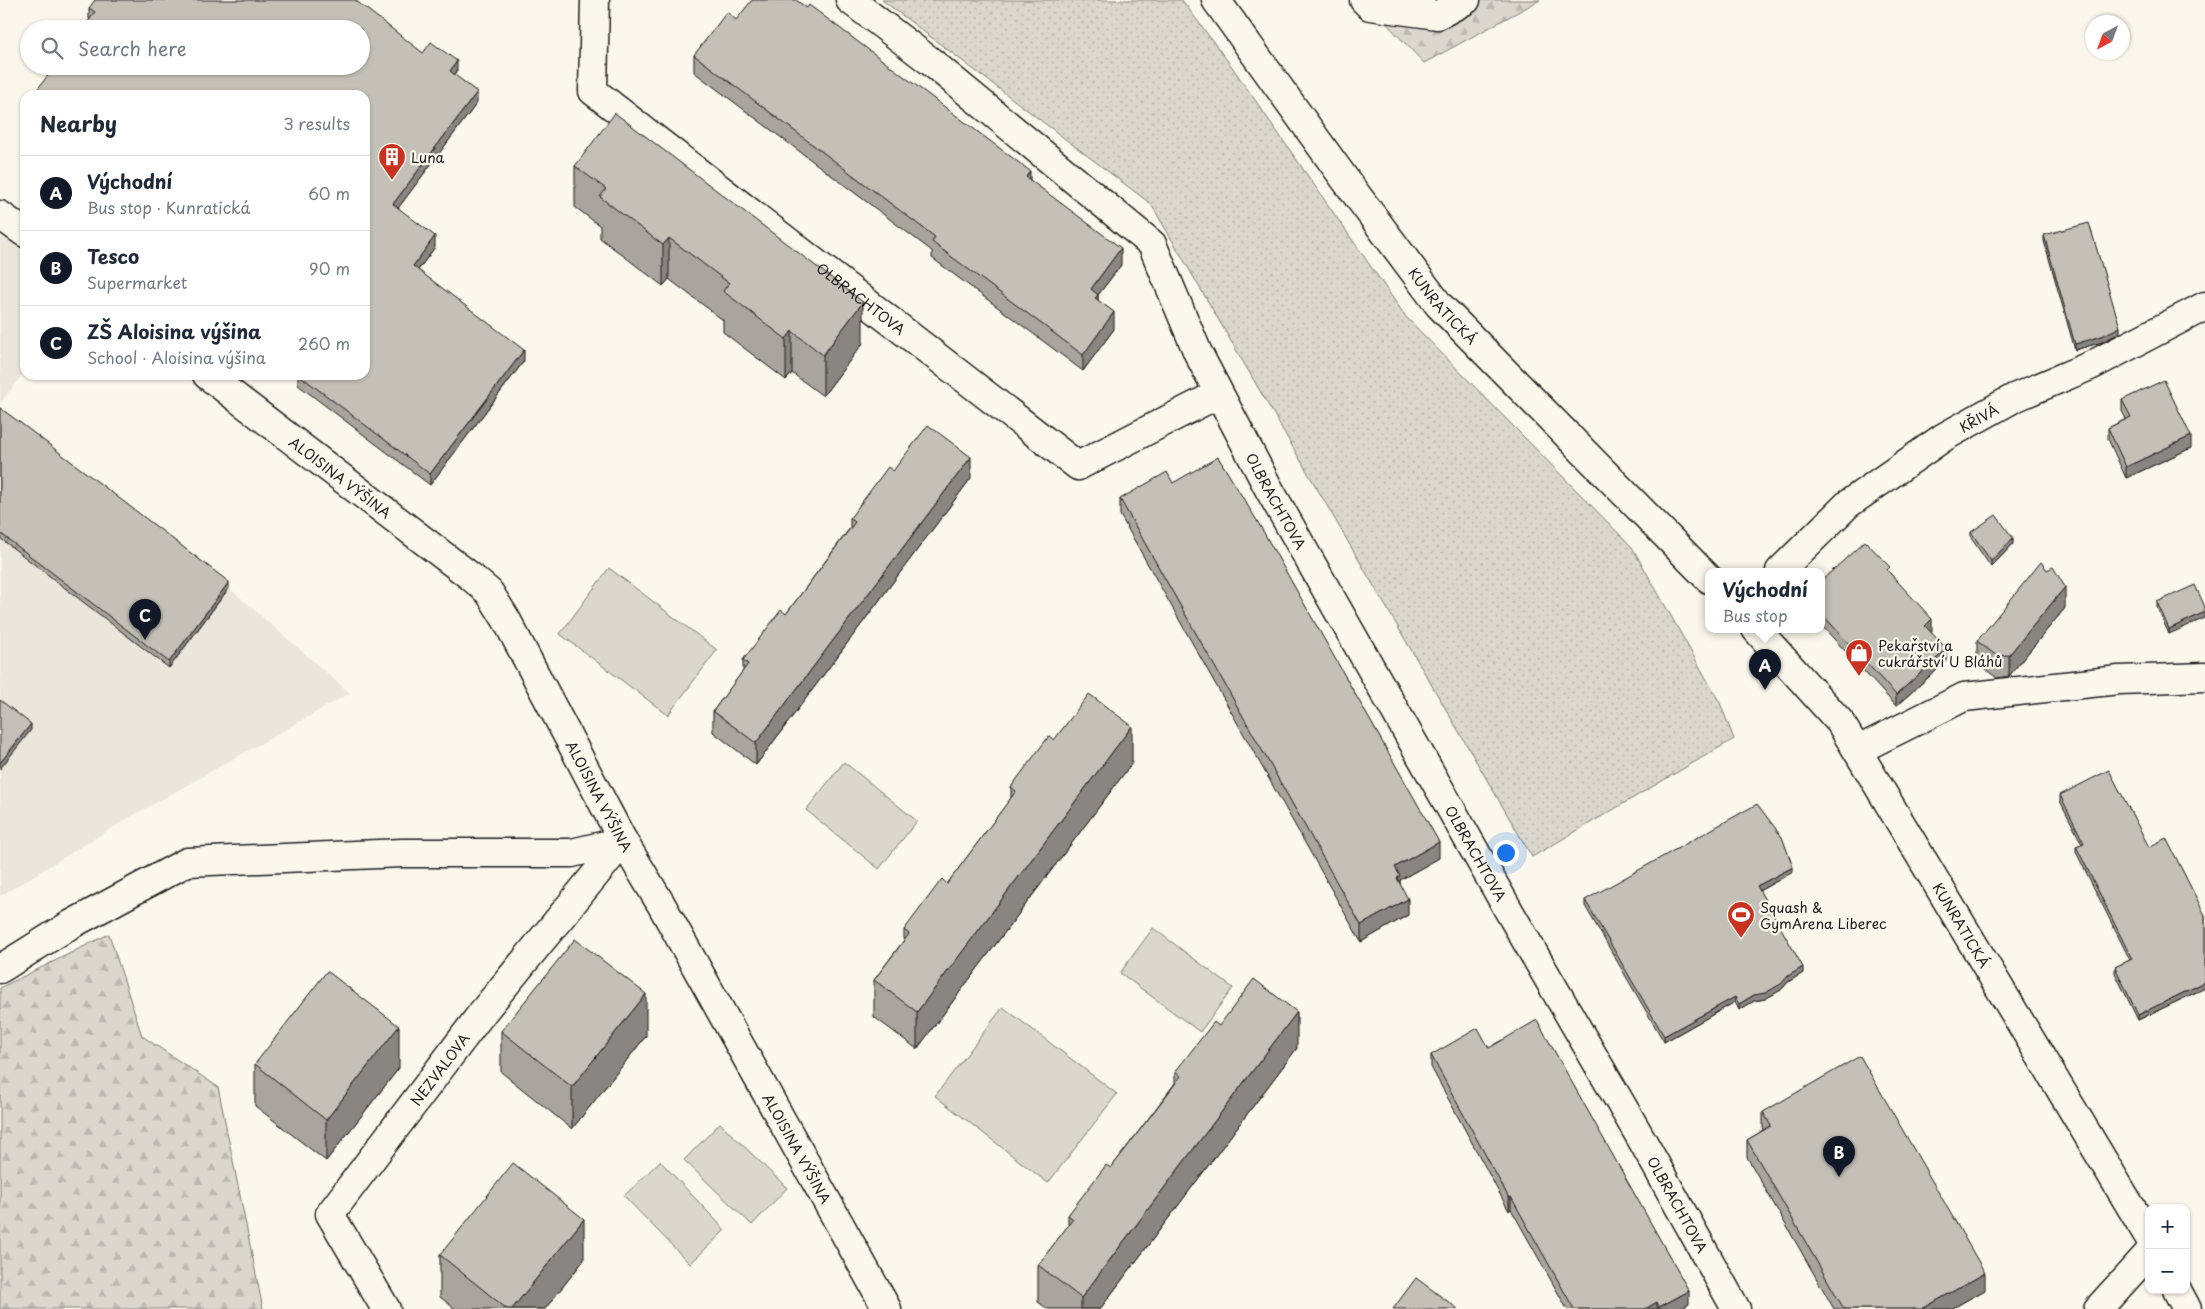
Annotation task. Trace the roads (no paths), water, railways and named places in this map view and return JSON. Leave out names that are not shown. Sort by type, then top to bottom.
[{"type":"street","name":"OLBRACHTOVA","points":[[595,0],[592,91],[1078,466],[1218,394]]},
{"type":"street","name":"OLBRACHTOVA","points":[[850,0],[930,61],[1152,244],[1198,353],[1278,506],[1642,1140],[1736,1309]]},
{"type":"street","name":"KUNRATICKÁ","points":[[1216,0],[1344,178],[1439,305],[1705,575]]},
{"type":"street","points":[[1364,0],[1370,6],[1438,15],[1466,0]]},
{"type":"street","points":[[0,215],[20,229]]},
{"type":"street","name":"KŘIVÁ","points":[[1783,568],[1848,504],[1944,437],[2014,398],[2092,366],[2205,306]]},
{"type":"street","name":"ALOISINA VÝŠINA","points":[[214,380],[489,592],[506,620],[623,840],[661,904],[887,1309]]},
{"type":"street","name":"KUNRATICKÁ","points":[[1760,633],[1840,722],[2145,1229]]},
{"type":"street","points":[[1858,750],[1964,697],[2119,680],[2205,678]]},
{"type":"street","points":[[0,969],[70,924],[187,862],[402,854],[572,853],[623,840]]},
{"type":"street","name":"NEZVALOVA","points":[[386,1309],[330,1214],[482,1014],[623,840]]},
{"type":"street","points":[[2098,1309],[2145,1257]]},
{"type":"street","points":[[2179,1294],[2187,1309]]},
{"type":"place","name":"Luna","points":[[392,181]]},
{"type":"place","name":"ZŠ Aloisina výšina","points":[[145,640]]},
{"type":"place","name":"Pekařství a cukrářství U Bláhů","points":[[1859,677]]},
{"type":"place","name":"Východní","points":[[1765,690]]},
{"type":"place","name":"Squash & GymArena Liberec","points":[[1741,939]]},
{"type":"place","name":"Tesco","points":[[1839,1177]]}]
